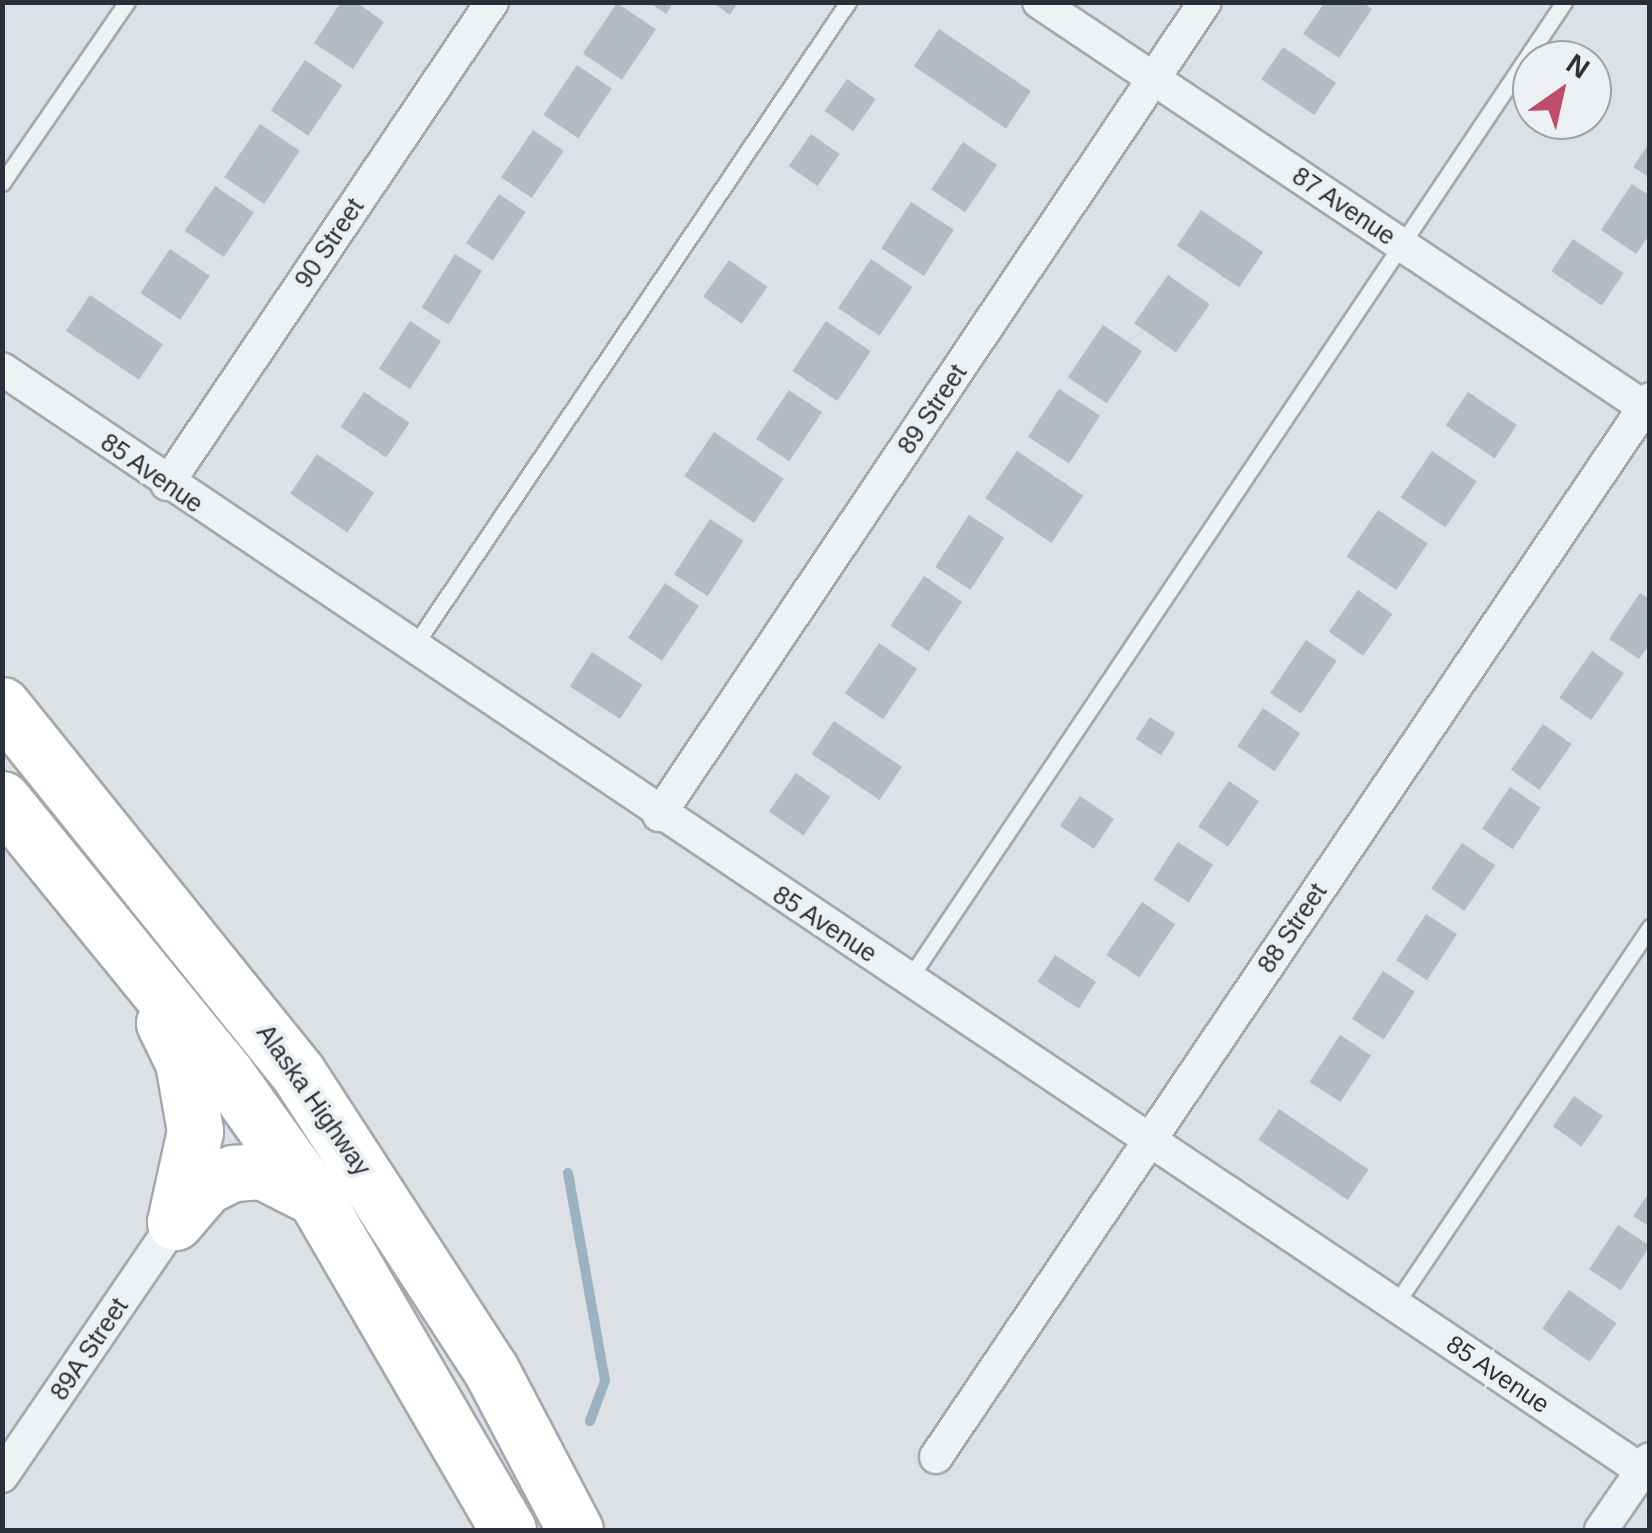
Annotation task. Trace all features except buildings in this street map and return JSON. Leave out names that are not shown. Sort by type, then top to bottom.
[{"type":"highway","name":"Alaska Highway","points":[[2,705],[298,1073],[490,1370],[574,1530]]},
{"type":"highway","points":[[2,799],[129,950],[315,1198],[508,1530]]},
{"type":"highway","points":[[129,950],[191,1093],[195,1131],[175,1222]]},
{"type":"highway","points":[[175,1222],[206,1186],[232,1173],[262,1171],[315,1198]]},
{"type":"street","name":"90 Street","points":[[167,484],[492,2]]},
{"type":"street","name":"87 Avenue","points":[[1038,2],[1648,406]]},
{"type":"street","name":"89 Street","points":[[659,815],[1204,2]]},
{"type":"street","name":"85 Avenue","points":[[2,369],[659,815],[1647,1469]]},
{"type":"street","name":"88 Street","points":[[936,1457],[1648,406]]},
{"type":"street","name":"89A Street","points":[[2,1476],[175,1222]]},
{"type":"street","points":[[1601,1530],[1647,1469]]},
{"type":"lane","points":[[2,182],[127,2]]},
{"type":"lane","points":[[414,647],[848,2]]},
{"type":"lane","points":[[908,979],[1564,2]]},
{"type":"lane","points":[[1395,1305],[1650,927]]},
{"type":"waterway","points":[[568,1173],[605,1381],[590,1421]]}]
